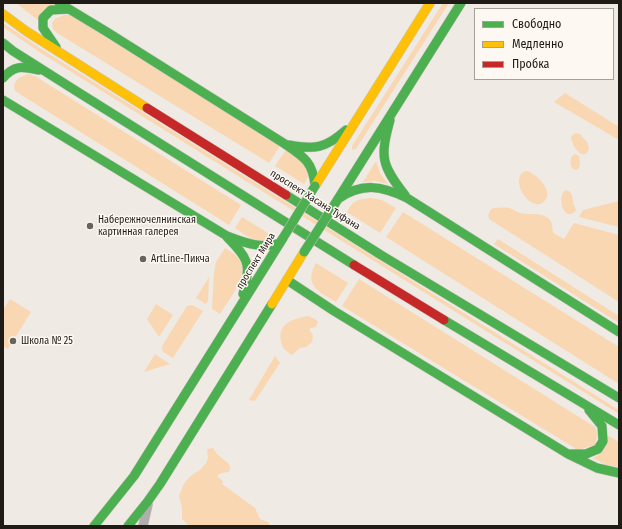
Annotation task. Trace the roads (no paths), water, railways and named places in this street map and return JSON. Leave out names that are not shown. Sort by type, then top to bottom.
[{"type":"main road","points":[[59,3],[285,144],[306,159],[315,176],[315,186]]},
{"type":"main road","name":"проспект Мира","points":[[94,526],[134,476],[430,3]]},
{"type":"main road","points":[[128,526],[148,501],[461,3]]},
{"type":"main road","points":[[59,52],[43,28],[43,18],[51,10],[69,9]]},
{"type":"main road","name":"проспект Хасана Туфана","points":[[3,14],[26,31],[381,255],[619,398]]},
{"type":"main road","points":[[3,43],[370,275],[619,425]]},
{"type":"main road","points":[[3,78],[9,71],[20,67],[47,72]]},
{"type":"main road","points":[[3,92],[12,105]]},
{"type":"main road","points":[[3,100],[227,236],[260,247],[274,246],[282,240]]},
{"type":"main road","points":[[391,114],[383,149],[384,160],[390,177],[407,198]]},
{"type":"main road","points":[[285,144],[307,148],[323,146],[339,137],[354,123]]},
{"type":"main road","points":[[338,199],[351,191],[363,187],[384,188],[407,198],[619,332]]},
{"type":"main road","points":[[227,236],[245,259],[248,271],[237,313]]},
{"type":"main road","points":[[287,280],[334,311],[568,454],[597,468],[619,473]]},
{"type":"main road","points":[[597,384],[619,388]]},
{"type":"main road","points":[[568,454],[586,454],[598,449],[603,441],[602,426],[584,404]]},
{"type":"street","points":[[143,526],[148,501]]},
{"type":"place","name":"Набережночелнинская картинная галерея","points":[[90,226]]},
{"type":"place","name":"ArtLine-Пикча","points":[[143,259]]},
{"type":"place","name":"Школа № 25","points":[[13,341]]}]
